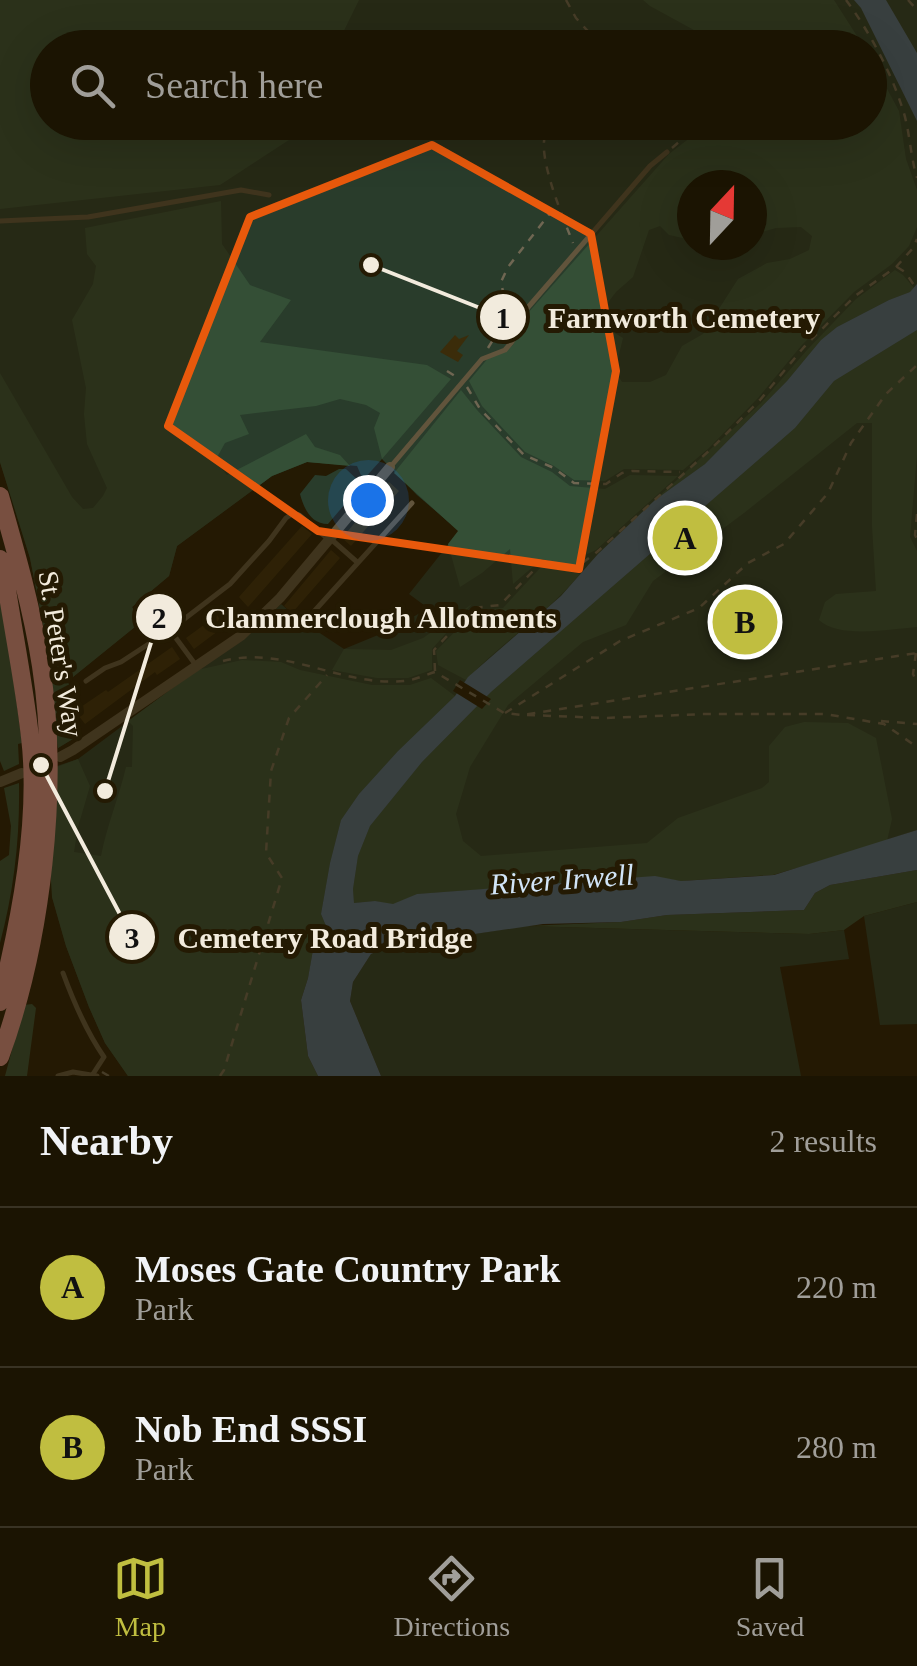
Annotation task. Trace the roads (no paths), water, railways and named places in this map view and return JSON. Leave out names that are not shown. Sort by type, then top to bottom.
[{"type":"highway","name":"St. Peter's Way","points":[[0,496],[25,581],[41,668],[38,906],[24,977],[0,1057]]},
{"type":"highway","name":"St. Peter's Way","points":[[0,559],[39,735]]},
{"type":"highway","name":"St. Peter's Way","points":[[0,1002],[41,794]]},
{"type":"street","points":[[60,757],[242,635],[280,598],[390,467]]},
{"type":"street","points":[[2,778],[22,773]]},
{"type":"lane","points":[[390,467],[482,358],[504,350],[511,343],[524,312],[650,166],[668,152]]},
{"type":"lane","points":[[0,220],[88,217],[240,190],[270,195]]},
{"type":"lane","points":[[309,617],[412,503]]},
{"type":"lane","points":[[86,682],[170,630],[230,584],[292,514],[300,514],[358,563]]},
{"type":"lane","points":[[170,630],[197,666]]},
{"type":"lane","points":[[58,1076],[73,1072],[95,1075],[104,1057],[90,1036],[63,973]]},
{"type":"water","points":[[854,0],[886,0],[917,53],[917,121],[887,60],[887,30],[872,30]]},
{"type":"water","points":[[917,284],[917,330],[834,381],[795,428],[491,692],[422,762],[370,826],[358,856],[353,889],[354,903],[393,904],[417,894],[655,876],[681,881],[774,875],[917,830],[917,870],[830,885],[815,893],[804,910],[543,924],[403,941],[371,954],[353,982],[350,1001],[381,1076],[318,1076],[308,1056],[301,1000],[314,944],[326,926],[321,914],[341,820],[359,794],[455,696],[468,677],[561,596],[655,500],[705,464],[787,381],[821,340],[837,327],[910,292]]},
{"type":"place","name":"Farnworth Cemetery","points":[[371,265]]},
{"type":"place","name":"Moses Gate Country Park","points":[[685,538]]},
{"type":"place","name":"Nob End SSSI","points":[[745,622]]},
{"type":"place","name":"Cemetery Road Bridge","points":[[41,765]]},
{"type":"place","name":"Clammerclough Allotments","points":[[105,791]]},
{"type":"water label","name":"River Irwell","points":[[562,879]]}]
